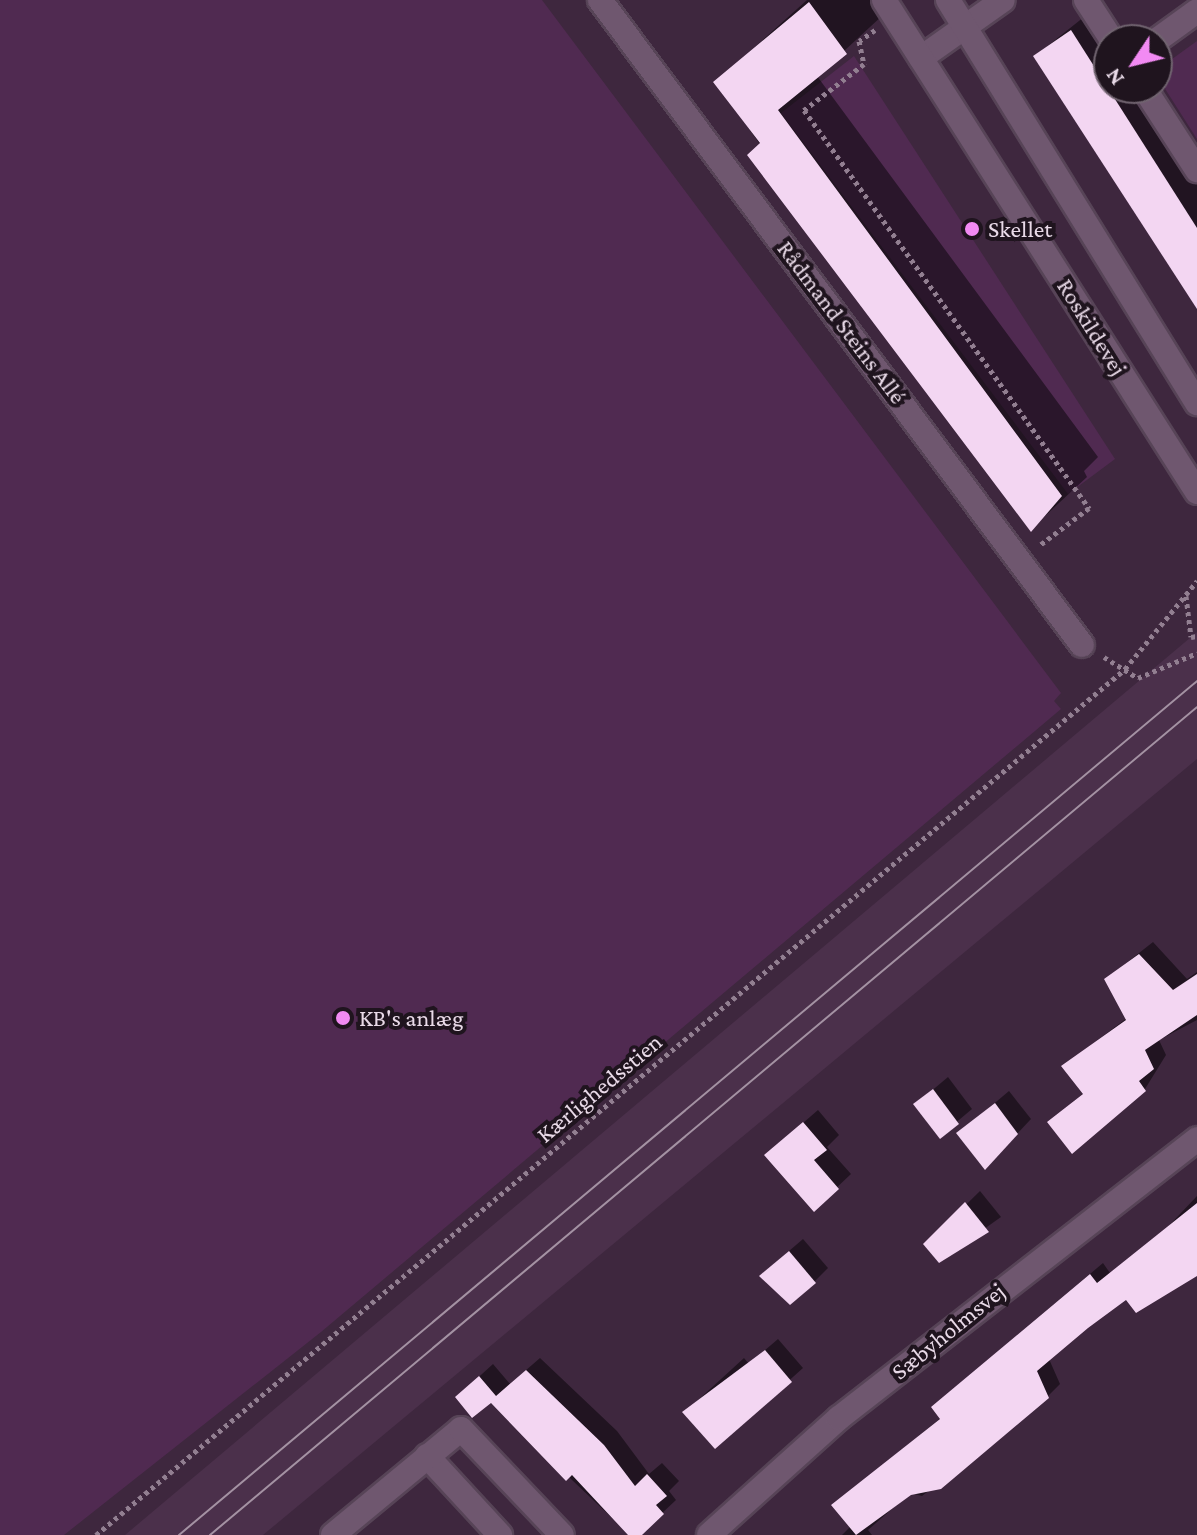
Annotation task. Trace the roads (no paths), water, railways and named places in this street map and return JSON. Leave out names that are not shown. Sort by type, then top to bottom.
[{"type":"street","name":"Rådmand Steins Allé","points":[[600,0],[1082,645]]},
{"type":"street","name":"Roskildevej","points":[[948,0],[1197,403]]},
{"type":"street","points":[[921,58],[1003,0]]},
{"type":"street","points":[[1086,0],[1102,24]]},
{"type":"street","name":"Roskildevej","points":[[889,8],[1197,492]]},
{"type":"street","points":[[1173,28],[1197,11]]},
{"type":"street","points":[[1154,104],[1197,170]]},
{"type":"street","name":"Sæbyholmsvej","points":[[709,1535],[839,1418],[1197,1139]]},
{"type":"street","points":[[333,1535],[461,1429],[562,1535]]},
{"type":"street","points":[[427,1456],[500,1535]]},
{"type":"tram line","points":[[179,1535],[1197,681]]},
{"type":"tram line","points":[[210,1535],[1197,707]]},
{"type":"place","name":"Skellet","points":[[972,229]]},
{"type":"place","name":"KB's anlæg","points":[[343,1018]]}]
